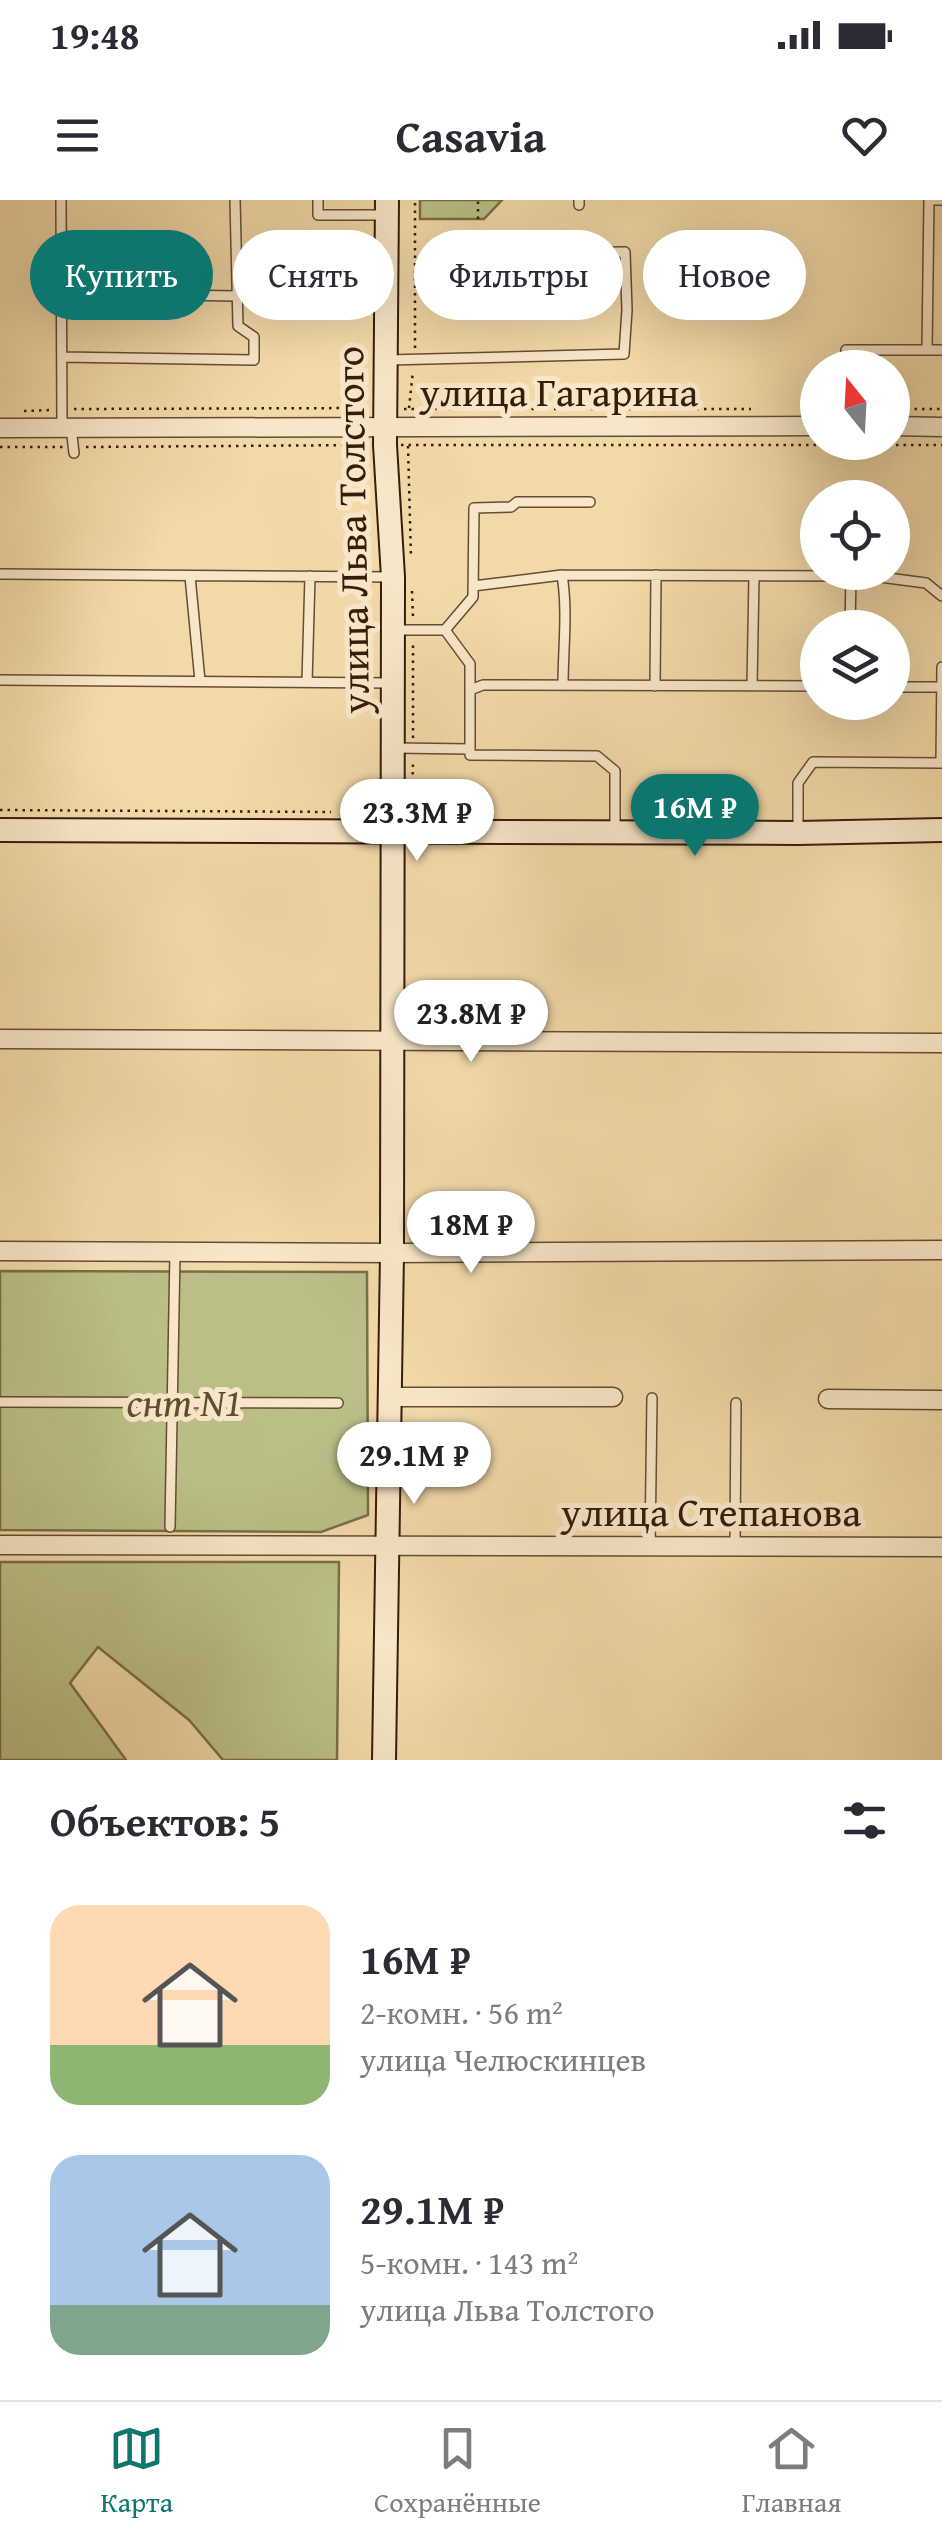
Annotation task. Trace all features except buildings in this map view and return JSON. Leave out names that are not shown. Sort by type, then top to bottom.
[{"type":"street","name":"улица Льва Толстого","points":[[384,1760],[392,1253],[392,822],[402,748],[392,682],[403,630],[393,577],[395,427],[387,360],[387,208]]},
{"type":"street","name":"улица Гагарина","points":[[0,428],[65,421],[395,427],[800,426]]},
{"type":"street","points":[[910,426],[942,427]]},
{"type":"street","points":[[0,830],[392,822],[615,832],[942,830]]},
{"type":"street","points":[[0,1039],[942,1043]]},
{"type":"street","points":[[0,1250],[942,1250]]},
{"type":"street","points":[[390,1396],[613,1398]]},
{"type":"street","points":[[828,1399],[942,1400]]},
{"type":"street","name":"улица Степанова","points":[[0,1545],[942,1548]]},
{"type":"lane","points":[[62,200],[62,230]]},
{"type":"lane","points":[[235,200],[235,230]]},
{"type":"lane","points":[[318,200],[318,215],[387,208]]},
{"type":"lane","points":[[927,350],[929,200],[942,200]]},
{"type":"lane","points":[[387,360],[624,354],[627,310],[623,252]]},
{"type":"lane","points":[[62,320],[65,421],[74,450]]},
{"type":"lane","points":[[62,356],[254,360],[254,337],[238,326],[238,320]]},
{"type":"lane","points":[[910,350],[942,350]]},
{"type":"lane","points":[[403,630],[445,630],[473,597],[474,508],[511,508],[517,502],[590,502]]},
{"type":"lane","points":[[0,574],[393,577]]},
{"type":"lane","points":[[473,586],[562,575],[800,576]]},
{"type":"lane","points":[[562,575],[566,600],[563,685]]},
{"type":"lane","points":[[190,576],[200,682]]},
{"type":"lane","points":[[307,682],[310,576]]},
{"type":"lane","points":[[655,686],[656,576]]},
{"type":"lane","points":[[752,686],[754,576]]},
{"type":"lane","points":[[910,582],[926,583],[942,596]]},
{"type":"lane","points":[[445,630],[470,664],[470,755],[598,756],[615,771],[615,832]]},
{"type":"lane","points":[[798,833],[798,784],[813,762],[941,763],[942,667]]},
{"type":"lane","points":[[0,680],[392,682]]},
{"type":"lane","points":[[470,690],[483,685],[800,686]]},
{"type":"lane","points":[[910,687],[942,687]]},
{"type":"lane","points":[[402,748],[470,749]]},
{"type":"lane","points":[[170,1527],[175,1252]]},
{"type":"lane","points":[[650,1547],[652,1398]]},
{"type":"lane","points":[[0,1402],[338,1403]]},
{"type":"lane","points":[[736,1403],[736,1547]]},
{"type":"path","points":[[411,556],[395,427],[415,360],[415,200]]},
{"type":"path","points":[[478,200],[478,219]]},
{"type":"path","points":[[0,447],[74,450],[395,427],[759,409]]},
{"type":"path","points":[[910,409],[942,409]]},
{"type":"path","points":[[16,412],[65,421],[395,427],[942,445]]},
{"type":"path","points":[[392,822],[412,812],[402,748],[403,630],[412,593]]},
{"type":"path","points":[[0,810],[333,812]]},
{"type":"green space","points":[[420,200],[502,200],[484,219],[420,219]]},
{"type":"green space","name":"снт N1","points":[[0,1271],[367,1272],[368,1515],[321,1532],[0,1530]]},
{"type":"green space","points":[[0,1562],[339,1562],[337,1760],[223,1760],[189,1720],[98,1647],[70,1683],[126,1760],[0,1760]]}]
